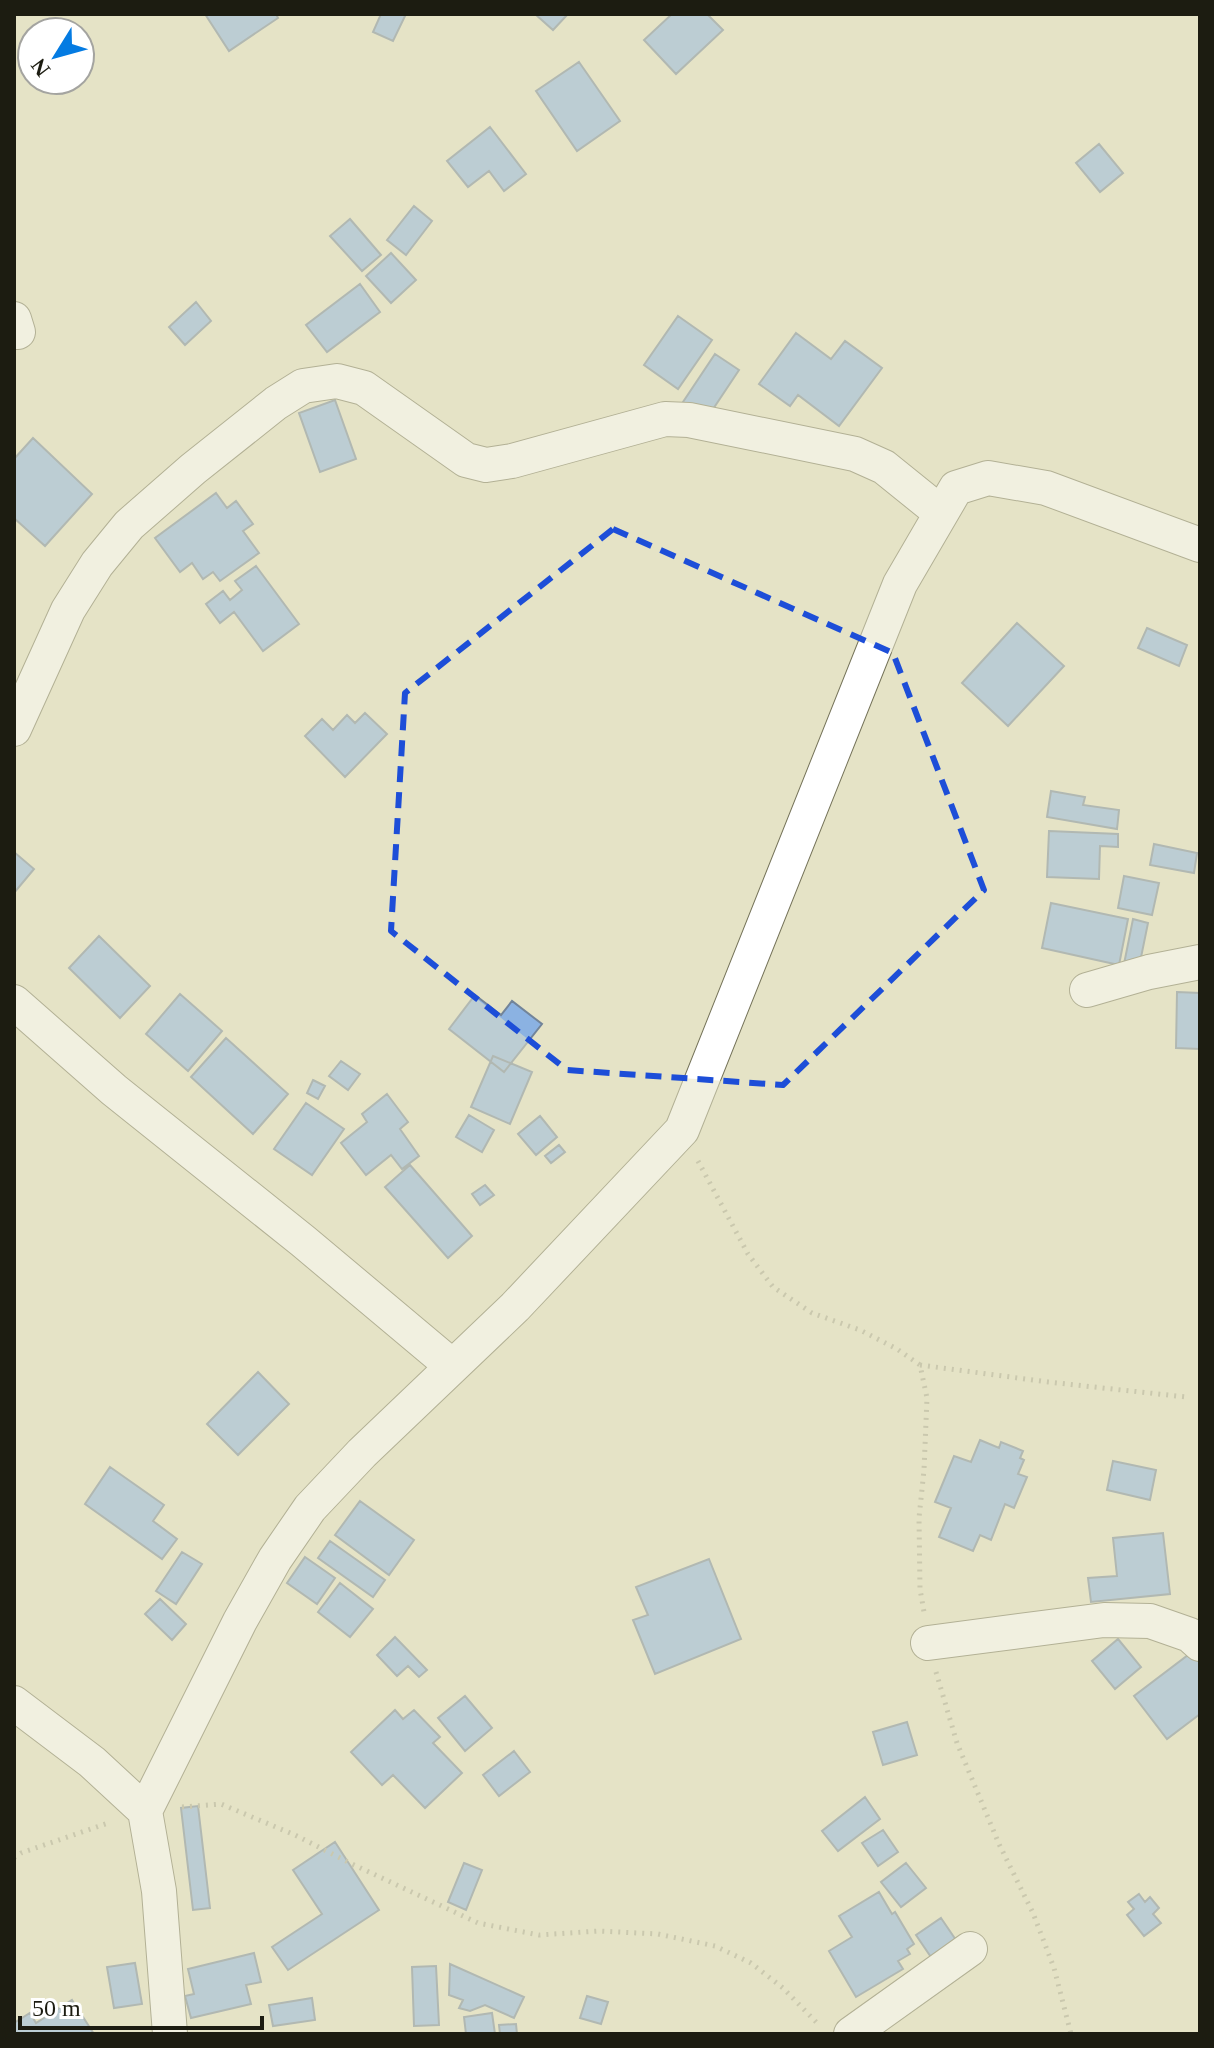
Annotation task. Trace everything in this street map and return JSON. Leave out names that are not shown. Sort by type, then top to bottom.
[{"type":"street","points":[[14,729],[68,610],[97,564],[129,525],[193,469],[276,403],[303,386],[337,381],[364,388],[466,460],[486,465],[534,456],[665,419],[704,423],[855,454],[884,467],[941,513]]},
{"type":"street","points":[[170,2034],[159,1891],[145,1811],[240,1621],[275,1559],[310,1508],[362,1453],[515,1307],[682,1130],[900,584],[956,488],[988,478],[1046,488],[1200,545]]},
{"type":"street","points":[[1087,990],[1149,972],[1200,962]]},
{"type":"street","points":[[14,1002],[114,1090],[303,1241],[452,1366]]},
{"type":"street","points":[[928,1643],[1104,1620],[1150,1621],[1190,1635],[1200,1644]]},
{"type":"street","points":[[14,1703],[92,1762],[145,1811]]},
{"type":"street","points":[[851,2034],[970,1949]]},
{"type":"path","points":[[682,1130],[748,1254],[773,1287],[812,1313],[860,1330],[920,1365],[1186,1397]]},
{"type":"path","points":[[920,1365],[927,1398],[919,1518],[920,1589],[928,1643],[957,1743],[999,1844],[1033,1913],[1054,1968],[1071,2034]]},
{"type":"path","points":[[14,1858],[145,1811],[221,1804],[295,1835],[478,1923],[539,1935],[599,1931],[658,1934],[715,1946],[751,1963],[783,1988],[827,2034]]},
{"type":"highlighted area","points":[[613,529],[893,653],[984,890],[783,1085],[567,1070],[391,931],[405,693]]},
{"type":"building","points":[[205,14],[276,14],[278,18],[229,51]]},
{"type":"building","points":[[381,14],[406,14],[393,41],[373,32]]},
{"type":"building","points":[[535,14],[568,14],[553,30]]},
{"type":"building","points":[[672,14],[707,14],[723,30],[676,74],[644,40]]},
{"type":"building","points":[[579,62],[620,121],[577,151],[536,91]]},
{"type":"building","points":[[490,127],[526,174],[504,191],[489,171],[468,187],[447,161]]},
{"type":"building","points":[[1099,144],[1123,173],[1100,192],[1076,163]]},
{"type":"building","points":[[414,206],[432,221],[406,255],[387,240]]},
{"type":"building","points":[[350,219],[381,255],[362,271],[330,236]]},
{"type":"building","points":[[391,253],[416,280],[391,303],[366,276]]},
{"type":"building","points":[[360,284],[380,312],[327,352],[306,325]]},
{"type":"building","points":[[196,302],[211,321],[185,345],[169,327]]},
{"type":"building","points":[[678,316],[712,340],[678,389],[644,365]]},
{"type":"building","points":[[796,333],[831,359],[845,341],[882,368],[839,426],[798,395],[790,406],[759,384]]},
{"type":"building","points":[[715,354],[739,370],[707,418],[683,402]]},
{"type":"building","points":[[335,400],[356,459],[320,472],[299,413]]},
{"type":"building","points":[[33,438],[92,494],[45,546],[14,518],[14,459]]},
{"type":"building","points":[[216,493],[227,508],[236,501],[253,524],[243,531],[259,553],[220,581],[213,572],[203,579],[192,563],[180,572],[155,538]]},
{"type":"building","points":[[256,566],[299,624],[263,651],[234,612],[220,623],[206,604],[223,591],[230,600],[242,590],[235,581]]},
{"type":"building","points":[[1017,623],[1064,666],[1008,726],[962,683]]},
{"type":"building","points":[[1147,628],[1187,645],[1179,666],[1138,648]]},
{"type":"building","points":[[365,713],[387,734],[345,777],[305,736],[322,719],[333,730],[347,715],[355,723]]},
{"type":"building","points":[[1051,791],[1085,797],[1083,805],[1119,810],[1117,829],[1047,817]]},
{"type":"building","points":[[1049,831],[1118,834],[1118,847],[1100,846],[1099,879],[1047,877]]},
{"type":"building","points":[[1154,844],[1197,853],[1194,873],[1150,865]]},
{"type":"building","points":[[14,852],[34,869],[14,893]]},
{"type":"building","points":[[1124,876],[1159,883],[1152,915],[1118,908]]},
{"type":"building","points":[[1051,903],[1128,919],[1119,965],[1042,948]]},
{"type":"building","points":[[1133,919],[1148,923],[1138,972],[1123,969]]},
{"type":"building","points":[[99,936],[150,986],[120,1018],[69,968]]},
{"type":"building","points":[[1177,992],[1200,993],[1200,1049],[1176,1048]]},
{"type":"building","points":[[180,994],[222,1031],[188,1071],[146,1034]]},
{"type":"building","points":[[475,995],[501,1015],[512,1001],[542,1024],[504,1072],[449,1029]]},
{"type":"building","points":[[226,1038],[288,1094],[253,1134],[191,1077]]},
{"type":"building","points":[[493,1056],[532,1072],[510,1124],[471,1107]]},
{"type":"building","points":[[341,1061],[360,1074],[348,1090],[329,1076]]},
{"type":"building","points":[[313,1080],[325,1086],[318,1099],[307,1093]]},
{"type":"building","points":[[387,1094],[408,1122],[400,1129],[419,1156],[402,1169],[391,1155],[366,1175],[341,1143],[367,1122],[362,1114]]},
{"type":"building","points":[[306,1103],[344,1129],[312,1175],[274,1149]]},
{"type":"building","points":[[469,1115],[494,1130],[482,1152],[456,1137]]},
{"type":"building","points":[[540,1116],[557,1137],[536,1155],[518,1134]]},
{"type":"building","points":[[559,1145],[565,1152],[551,1163],[545,1156]]},
{"type":"building","points":[[410,1165],[472,1236],[448,1258],[385,1187]]},
{"type":"building","points":[[485,1185],[494,1195],[480,1205],[472,1194]]},
{"type":"building","points":[[258,1372],[289,1404],[238,1455],[207,1424]]},
{"type":"building","points":[[980,1440],[999,1448],[1001,1442],[1023,1451],[1020,1458],[1024,1460],[1018,1474],[1027,1477],[1014,1508],[1005,1504],[991,1540],[980,1535],[973,1551],[939,1537],[951,1508],[935,1502],[954,1456],[971,1462]]},
{"type":"building","points":[[1113,1461],[1156,1470],[1150,1500],[1107,1490]]},
{"type":"building","points":[[110,1467],[164,1505],[153,1521],[177,1539],[162,1559],[85,1504]]},
{"type":"building","points":[[360,1501],[414,1540],[389,1575],[335,1535]]},
{"type":"building","points":[[1163,1533],[1170,1594],[1091,1602],[1088,1578],[1117,1576],[1113,1538]]},
{"type":"building","points":[[330,1541],[385,1580],[373,1597],[318,1558]]},
{"type":"building","points":[[182,1552],[202,1564],[176,1604],[156,1591]]},
{"type":"building","points":[[305,1557],[335,1578],[317,1604],[287,1583]]},
{"type":"building","points":[[709,1559],[741,1639],[655,1674],[633,1620],[648,1615],[636,1587]]},
{"type":"building","points":[[340,1583],[373,1609],[350,1637],[318,1612]]},
{"type":"building","points":[[160,1599],[186,1624],[172,1640],[145,1614]]},
{"type":"building","points":[[395,1637],[427,1670],[419,1677],[408,1666],[397,1676],[377,1655]]},
{"type":"building","points":[[1118,1639],[1141,1667],[1115,1689],[1092,1661]]},
{"type":"building","points":[[1196,1649],[1200,1654],[1200,1714],[1167,1739],[1134,1696]]},
{"type":"building","points":[[465,1696],[492,1728],[465,1751],[438,1718]]},
{"type":"building","points":[[395,1710],[403,1719],[414,1710],[440,1737],[433,1743],[462,1773],[425,1808],[393,1775],[382,1785],[351,1752]]},
{"type":"building","points":[[907,1722],[917,1755],[883,1765],[873,1732]]},
{"type":"building","points":[[514,1751],[530,1772],[499,1796],[483,1775]]},
{"type":"building","points":[[865,1797],[880,1819],[838,1851],[822,1831]]},
{"type":"building","points":[[198,1806],[210,1908],[193,1910],[181,1808]]},
{"type":"building","points":[[883,1830],[898,1852],[878,1866],[862,1843]]},
{"type":"building","points":[[335,1842],[379,1910],[288,1970],[272,1947],[322,1914],[293,1870]]},
{"type":"building","points":[[464,1863],[482,1870],[466,1910],[448,1902]]},
{"type":"building","points":[[906,1863],[926,1888],[901,1907],[881,1882]]},
{"type":"building","points":[[879,1892],[914,1944],[907,1949],[910,1954],[898,1961],[903,1969],[856,1997],[829,1951],[852,1937],[839,1916]]},
{"type":"building","points":[[1139,1894],[1145,1902],[1150,1897],[1159,1908],[1153,1914],[1161,1923],[1144,1936],[1127,1915],[1134,1909],[1128,1902]]},
{"type":"building","points":[[941,1918],[958,1943],[933,1960],[916,1935]]},
{"type":"building","points":[[254,1953],[261,1982],[246,1985],[251,2004],[191,2018],[185,1996],[194,1994],[188,1969]]},
{"type":"building","points":[[135,1963],[142,2004],[114,2008],[107,1967]]},
{"type":"building","points":[[450,1964],[524,1997],[514,2018],[485,2005],[470,2011],[459,2008],[463,2000],[449,1995]]},
{"type":"building","points":[[436,1966],[439,2025],[414,2026],[412,1967]]},
{"type":"building","points":[[587,1996],[608,2002],[601,2024],[580,2018]]},
{"type":"building","points":[[312,1998],[315,2020],[273,2026],[269,2005]]},
{"type":"building","points":[[72,2000],[94,2034],[14,2034],[14,2023],[30,2013],[36,2023]]},
{"type":"building","points":[[492,2013],[495,2034],[466,2034],[464,2017]]},
{"type":"building","points":[[516,2024],[517,2034],[500,2034],[499,2025]]}]
